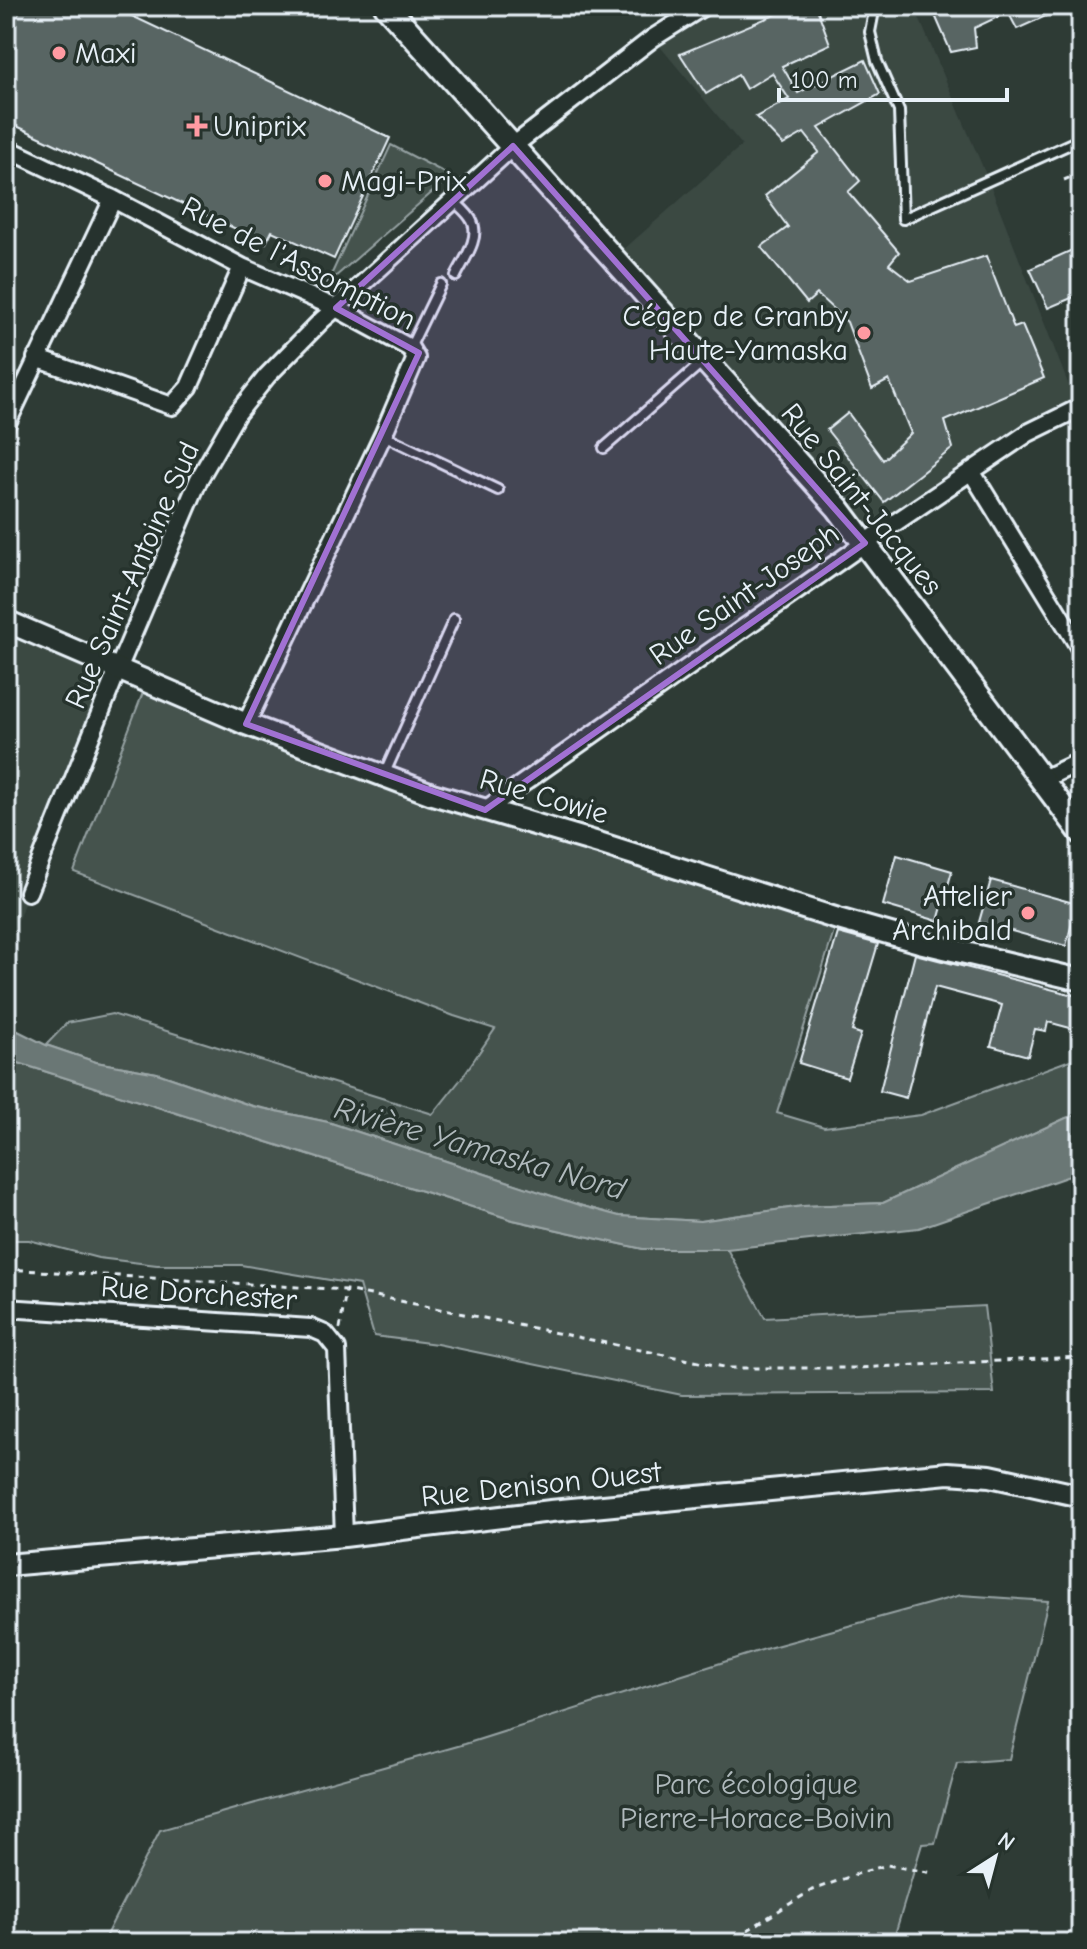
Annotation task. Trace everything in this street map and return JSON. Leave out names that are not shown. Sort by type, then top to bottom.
[{"type":"main road","name":"Rue Saint-Jacques","points":[[386,6],[838,508],[1081,832]]},
{"type":"street","name":"Rue Saint-Antoine Sud","points":[[28,892],[199,479],[236,415],[267,376],[322,320],[513,146],[653,38],[704,6]]},
{"type":"street","name":"Rue de l'Assomption","points":[[6,148],[113,199],[242,267],[336,308],[410,348],[416,358],[383,435],[246,724]]},
{"type":"street","points":[[6,425],[113,199]]},
{"type":"street","points":[[36,358],[172,406],[189,387],[242,267]]},
{"type":"street","name":"Rue Saint-Joseph","points":[[485,810],[971,471],[1028,433],[1081,407]]},
{"type":"street","points":[[971,471],[1081,650]]},
{"type":"street","name":"Rue Cowie","points":[[6,621],[246,724],[432,794],[905,938],[1081,979]]},
{"type":"street","points":[[1043,779],[1081,761]]},
{"type":"street","name":"Rue Dorchester","points":[[6,1308],[311,1328],[325,1334],[337,1349]]},
{"type":"street","points":[[337,1349],[344,1536]]},
{"type":"street","name":"Rue Denison Ouest","points":[[6,1565],[344,1536],[551,1511],[948,1473],[990,1476],[1081,1496]]},
{"type":"lane","points":[[875,6],[870,32],[877,61],[899,111],[903,219],[1081,139]]},
{"type":"lane","points":[[454,200],[471,219],[475,238],[456,276]]},
{"type":"lane","points":[[410,348],[441,284]]},
{"type":"lane","points":[[604,448],[705,360]]},
{"type":"lane","points":[[383,435],[498,490]]},
{"type":"lane","points":[[384,776],[454,619]]},
{"type":"path","points":[[1064,180],[1081,173]]},
{"type":"path","points":[[6,1269],[346,1290],[729,1368],[856,1368],[1081,1357]]},
{"type":"path","points":[[337,1349],[346,1290]]},
{"type":"path","points":[[727,1943],[812,1890],[863,1872],[887,1865],[933,1873]]},
{"type":"highlighted area","points":[[513,146],[865,543],[485,810],[246,724],[419,353],[336,308]]},
{"type":"shaded area","name":"Cégep de Granby Haute-Yamaska","points":[[707,6],[914,6],[987,177],[1078,409],[865,543],[614,258],[742,145],[653,38]]},
{"type":"shaded area","points":[[6,621],[118,669],[6,954]]},
{"type":"shaded area","name":"Rivière Yamaska Nord","points":[[6,1025],[46,1045],[96,1062],[157,1073],[252,1106],[328,1122],[619,1216],[700,1221],[803,1206],[883,1203],[1066,1118],[1081,1114],[1081,1172],[919,1228],[727,1249],[643,1249],[513,1220],[6,1059]]},
{"type":"green space","points":[[391,145],[451,176],[327,284]]},
{"type":"green space","points":[[147,682],[246,724],[838,919],[777,1113],[824,1127],[921,1115],[1081,1056],[1081,1114],[1066,1118],[883,1203],[803,1206],[700,1221],[619,1216],[328,1122],[253,1106],[157,1073],[96,1062],[46,1045],[67,1023],[112,1014],[433,1114],[495,1029],[74,872]]},
{"type":"green space","points":[[6,1059],[513,1220],[643,1249],[727,1249],[765,1318],[984,1306],[994,1393],[682,1395],[437,1344],[374,1336],[359,1285],[241,1265],[157,1265],[98,1258],[29,1240],[6,1240]]},
{"type":"green space","name":"Parc écologique Pierre-Horace-Boivin","points":[[961,1595],[1048,1601],[1009,1759],[957,1763],[935,1843],[922,1844],[896,1931],[905,1943],[102,1943],[160,1830],[465,1744],[768,1648]]},
{"type":"building","points":[[6,6],[111,6],[390,138],[334,259],[272,231],[266,243],[6,121]]},
{"type":"building","name":"Cégep de Granby Haute-Yamaska","points":[[796,6],[816,6],[830,44],[782,66],[798,93],[865,60],[880,94],[819,128],[860,181],[848,192],[899,252],[889,264],[911,281],[986,256],[1014,328],[1022,325],[1044,378],[945,421],[953,448],[884,502],[827,430],[848,413],[883,460],[911,433],[889,380],[872,389],[847,322],[817,294],[807,303],[761,247],[788,227],[765,196],[819,152],[804,133],[783,145],[756,117],[789,99],[772,73],[746,89],[738,75],[706,94],[680,54]]},
{"type":"building","points":[[931,6],[1068,6],[1017,29],[1008,12],[974,28],[976,47],[951,52]]},
{"type":"building","points":[[1081,246],[1081,294],[1048,308],[1030,269]]},
{"type":"building","points":[[897,855],[952,871],[938,921],[883,905]]},
{"type":"building","name":"Attelier Archibald","points":[[991,880],[1077,904],[1066,946],[979,922]]},
{"type":"building","points":[[838,933],[878,944],[852,1031],[861,1034],[847,1078],[799,1063]]},
{"type":"building","points":[[915,954],[1081,997],[1081,1031],[1048,1022],[1046,1031],[1035,1029],[1028,1056],[991,1046],[1002,1005],[935,987],[906,1098],[880,1091]]},
{"type":"place","name":"Maxi","points":[[59,53]]},
{"type":"place","name":"Uniprix","points":[[197,126]]},
{"type":"place","name":"Magi-Prix","points":[[325,181]]},
{"type":"place","name":"Cégep de Granby Haute-Yamaska","points":[[864,333]]},
{"type":"place","name":"Attelier Archibald","points":[[1028,913]]}]
